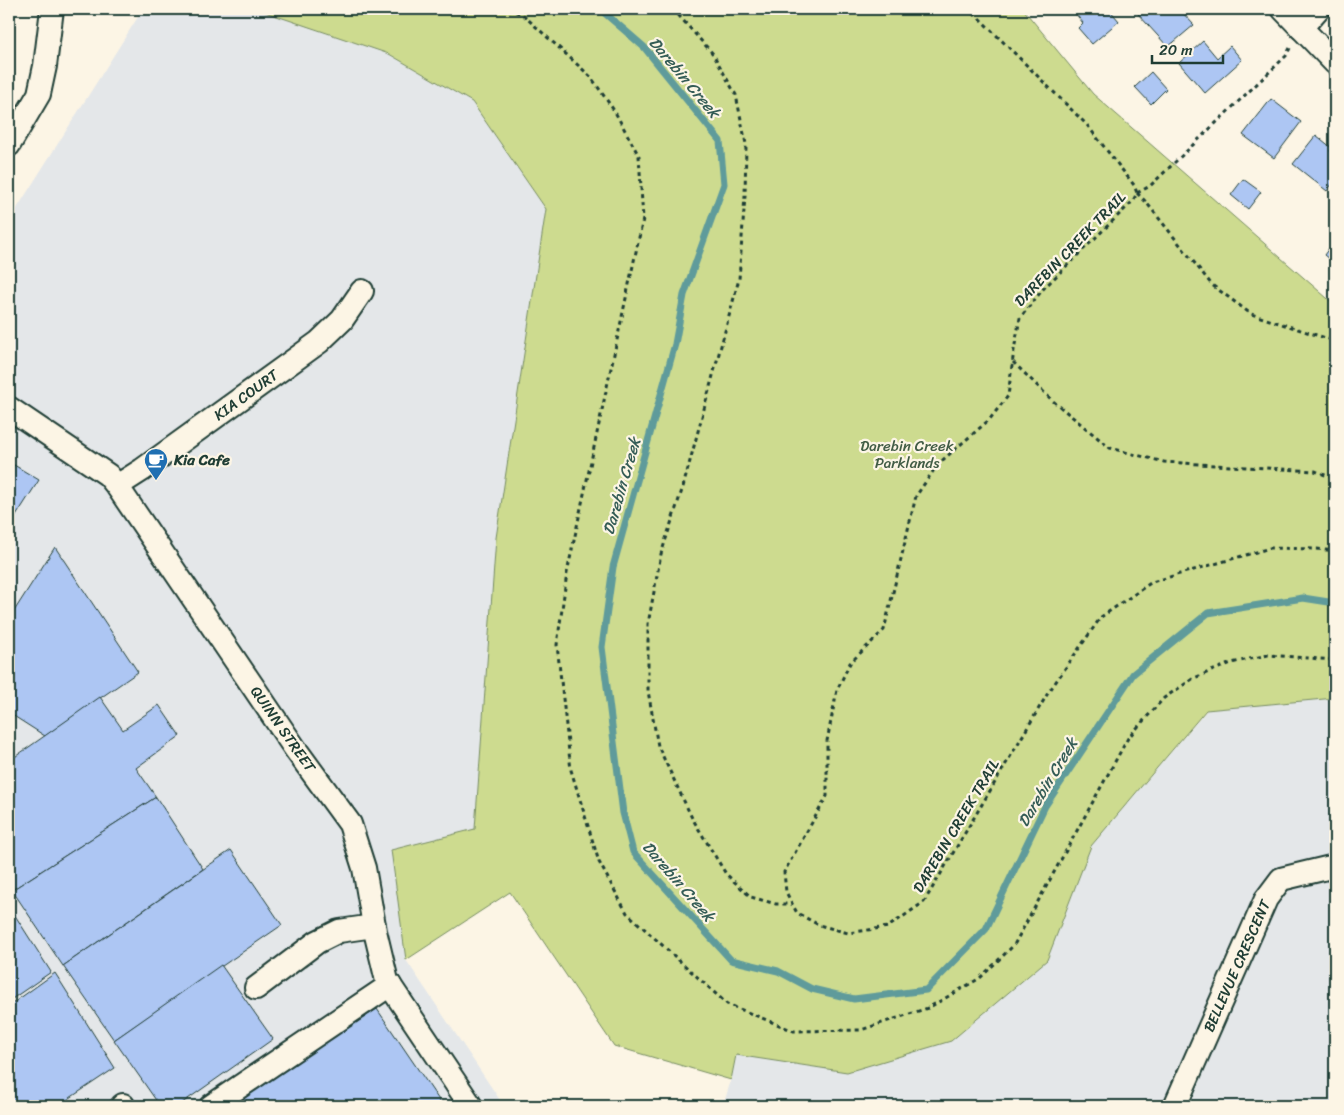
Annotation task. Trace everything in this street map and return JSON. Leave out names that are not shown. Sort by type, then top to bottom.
[{"type":"street","points":[[9,145],[39,94],[45,66],[52,9]]},
{"type":"street","points":[[1283,9],[1335,64]]},
{"type":"street","points":[[1301,28],[1318,9]]},
{"type":"street","name":"KIA COURT","points":[[117,486],[319,342],[342,320],[362,291]]},
{"type":"street","name":"QUINN STREET","points":[[9,408],[108,475],[296,750],[350,824],[364,868],[374,926],[387,981],[472,1106]]},
{"type":"street","name":"BELLEVUE CRESCENT","points":[[1175,1106],[1266,898],[1281,879],[1335,866]]},
{"type":"street","points":[[256,988],[317,942],[339,932],[374,926]]},
{"type":"street","points":[[211,1106],[390,985]]},
{"type":"path","points":[[508,9],[522,14],[591,77],[616,112],[639,156],[643,219],[567,572],[557,645],[571,770],[599,862],[627,913],[727,1004],[794,1031],[861,1030],[918,1011],[943,999],[980,978],[1014,945],[1128,738],[1164,698],[1194,678],[1231,663],[1268,655],[1335,660]]},
{"type":"path","points":[[673,9],[713,54],[736,95],[746,144],[745,196],[739,279],[683,487],[661,554],[648,624],[648,691],[658,746],[692,818],[726,874],[751,897],[776,904],[792,904]]},
{"type":"path","name":"DAREBIN CREEK TRAIL","points":[[966,9],[979,18],[1087,125],[1134,185],[1136,193],[1133,201],[1044,288],[1020,318],[1008,396],[989,420],[938,464],[916,496],[884,630],[850,662],[837,690],[827,741],[827,796],[784,872],[786,892],[797,913],[819,925],[848,933],[888,927],[924,902],[1048,693],[1100,617],[1152,582],[1270,548],[1335,551]]},
{"type":"path","points":[[1301,28],[1286,56],[1150,186],[1136,193],[1146,202],[1212,285],[1251,314],[1335,341]]},
{"type":"path","points":[[1013,361],[1053,401],[1110,448],[1164,462],[1315,471],[1335,479]]},
{"type":"shaded area","points":[[143,9],[256,9],[389,54],[472,102],[546,209],[496,538],[475,830],[391,850],[406,960],[504,1106],[9,1106],[9,221]]},
{"type":"shaded area","points":[[1335,698],[1335,1106],[723,1106],[736,1055],[847,1072],[1047,960],[1091,846],[1207,710]]},
{"type":"green space","name":"Darebin Creek Parklands","points":[[256,9],[1023,9],[1093,94],[1335,305],[1335,698],[1206,710],[1091,846],[1047,960],[951,1041],[847,1072],[736,1055],[731,1080],[614,1046],[510,892],[406,960],[391,850],[475,829],[496,538],[546,209],[472,102],[389,54]]},
{"type":"building","points":[[1081,9],[1095,9],[1097,12],[1101,9],[1109,9],[1119,21],[1092,44],[1078,28],[1083,23],[1075,13]]},
{"type":"building","points":[[1144,9],[1179,9],[1194,25],[1168,47],[1138,14]]},
{"type":"building","points":[[1203,41],[1217,58],[1230,46],[1242,60],[1205,93],[1179,63]]},
{"type":"building","points":[[1151,72],[1166,89],[1151,104],[1135,87]]},
{"type":"building","points":[[1271,99],[1301,122],[1274,158],[1243,135]]},
{"type":"building","points":[[1316,135],[1332,148],[1330,151],[1335,155],[1335,180],[1327,191],[1293,164]]},
{"type":"building","points":[[1243,179],[1261,192],[1248,209],[1231,195]]},
{"type":"building","points":[[1335,240],[1335,264],[1324,255]]},
{"type":"building","points":[[9,462],[39,480],[9,527]]},
{"type":"building","points":[[55,547],[138,672],[45,736],[9,713],[9,619]]},
{"type":"building","points":[[9,585],[14,588],[9,596]]},
{"type":"building","points":[[100,697],[123,730],[159,705],[180,736],[136,768],[156,797],[12,890],[9,885],[9,761]]},
{"type":"building","points":[[156,797],[203,869],[63,966],[12,890]]},
{"type":"building","points":[[231,850],[282,925],[114,1040],[63,966]]},
{"type":"building","points":[[9,906],[51,972],[9,1001]]},
{"type":"building","points":[[221,965],[273,1039],[178,1106],[160,1106],[114,1040]]},
{"type":"building","points":[[55,973],[115,1068],[58,1106],[9,1106],[9,1006]]},
{"type":"building","points":[[377,1009],[443,1106],[231,1106],[291,1065]]},
{"type":"waterway","name":"Darebin Creek","points":[[600,9],[644,47],[720,141],[724,184],[684,295],[675,344],[613,567],[602,647],[623,813],[633,852],[731,960],[778,971],[812,989],[854,999],[926,990],[986,929],[1045,806],[1133,674],[1208,613],[1303,598],[1335,603]]},
{"type":"place","name":"Kia Cafe","points":[[156,481]]}]
